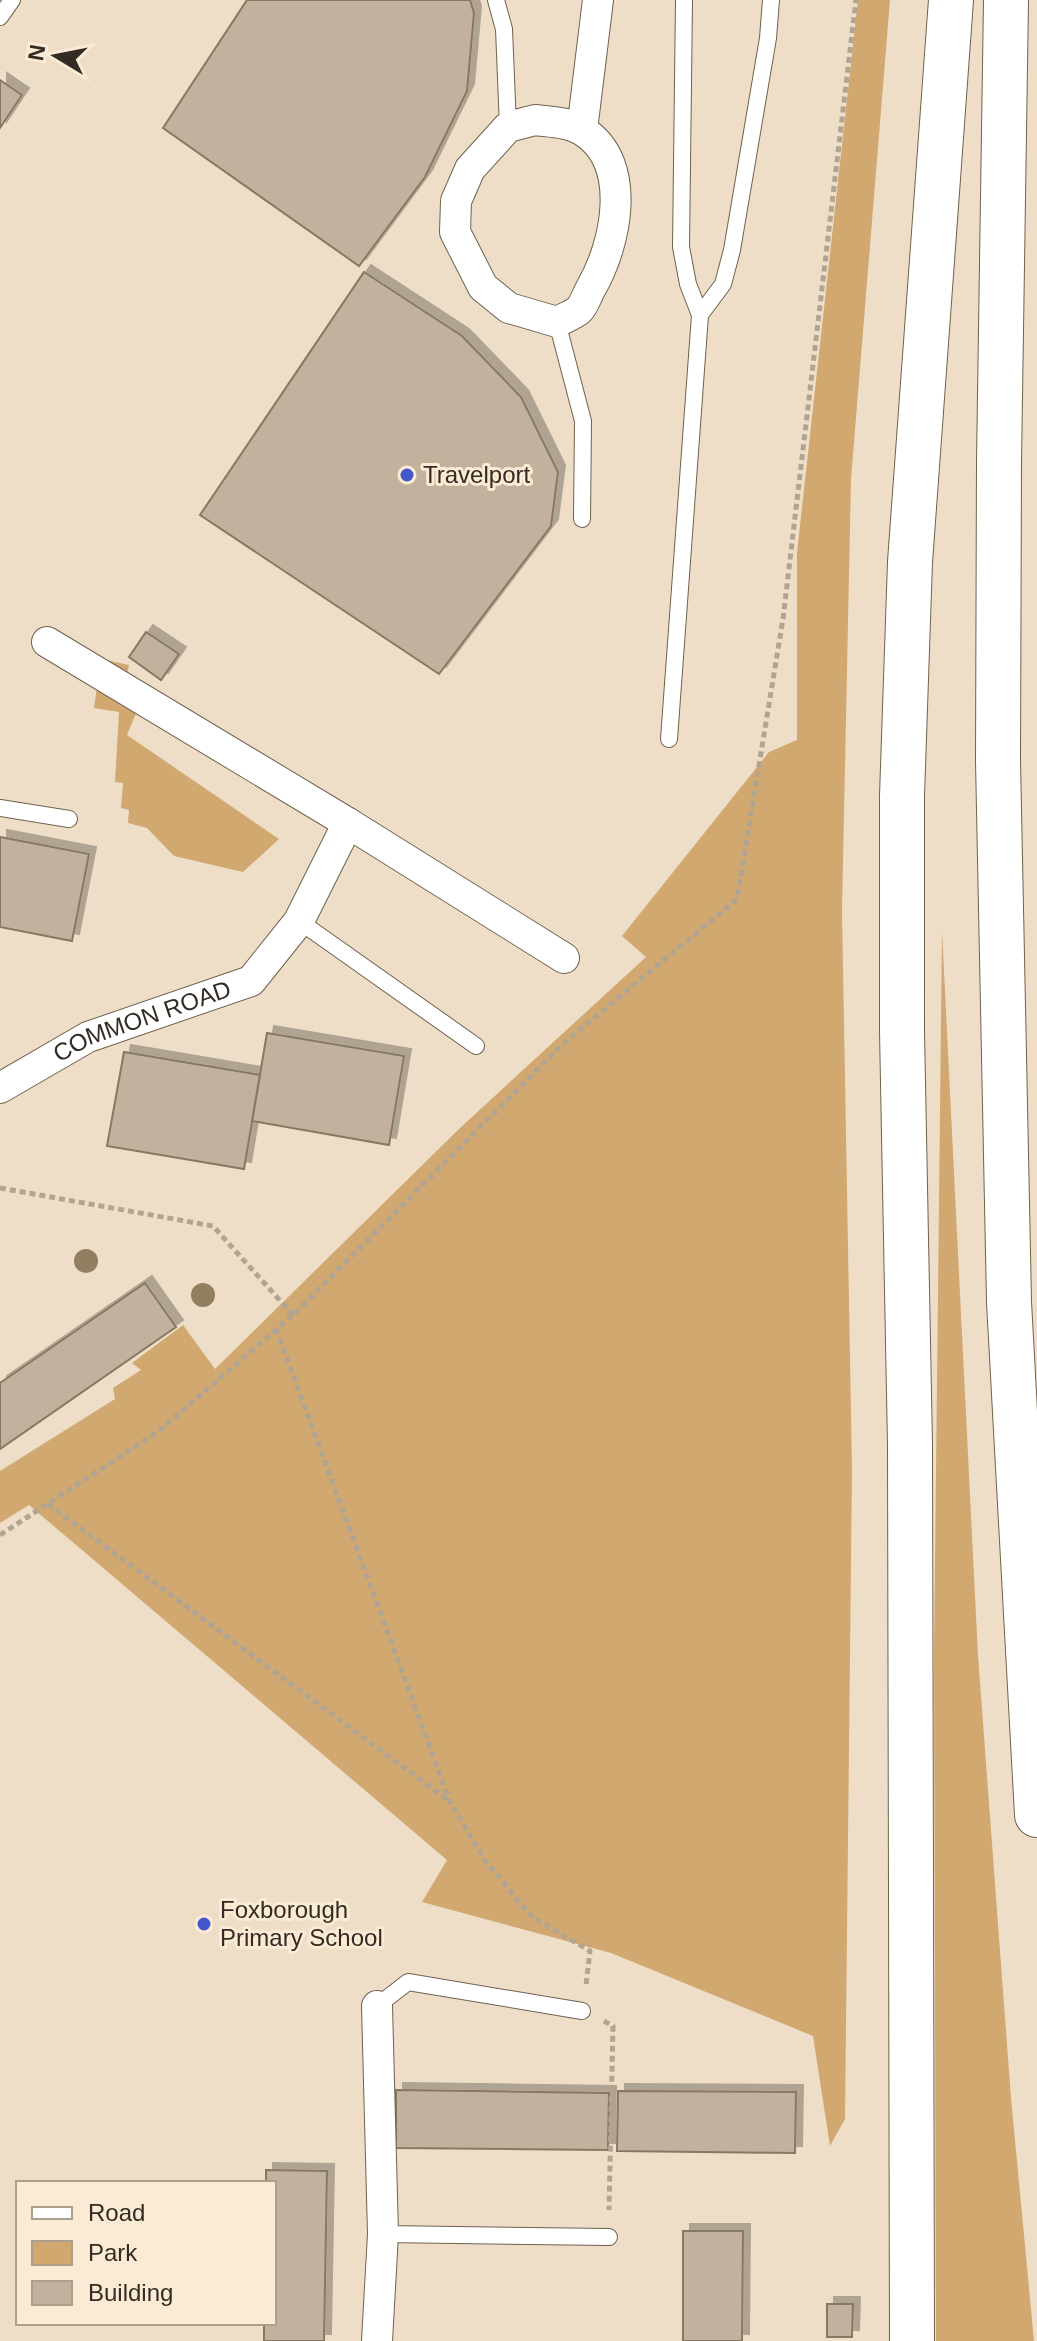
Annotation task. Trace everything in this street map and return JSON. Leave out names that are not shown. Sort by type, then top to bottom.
[{"type":"highway","points":[[912,2341],[910,1445],[902,1031],[902,796],[910,562],[951,0]]},
{"type":"highway","points":[[1006,0],[998,760],[1009,1302],[1037,1815]]},
{"type":"street","points":[[582,130],[598,0]]},
{"type":"street","points":[[535,120],[559,122],[582,130],[609,159],[617,212],[603,267],[579,309],[557,322],[509,308],[483,287],[455,232],[456,201],[470,169],[508,127],[535,120]]},
{"type":"street","points":[[47,642],[348,823],[564,958]]},
{"type":"street","name":"COMMON ROAD","points":[[0,1088],[88,1037],[251,981],[299,921],[348,823]]},
{"type":"street","points":[[377,2006],[383,2234],[377,2341]]},
{"type":"lane","points":[[0,17],[12,0]]},
{"type":"lane","points":[[496,0],[504,29],[508,127]]},
{"type":"lane","points":[[669,739],[700,315],[688,284],[681,247],[684,0]]},
{"type":"lane","points":[[700,315],[723,284],[732,250],[768,38],[771,0]]},
{"type":"lane","points":[[557,322],[583,421],[582,519]]},
{"type":"lane","points":[[0,808],[69,819]]},
{"type":"lane","points":[[299,921],[476,1046]]},
{"type":"lane","points":[[377,2006],[408,1982],[582,2011]]},
{"type":"lane","points":[[383,2234],[609,2237]]},
{"type":"path","points":[[0,1535],[159,1431],[293,1315],[563,1044],[737,899],[783,619],[856,0]]},
{"type":"path","points":[[0,1188],[213,1226],[293,1315]]},
{"type":"path","points":[[276,1329],[450,1802],[484,1859],[531,1916],[590,1951],[582,2011],[613,2026],[609,2237]]},
{"type":"path","points":[[48,1504],[450,1802]]},
{"type":"green space","points":[[858,0],[890,0],[851,479],[842,911],[852,1469],[845,2119],[830,2146],[813,2036],[611,1953],[422,1902],[447,1860],[29,1505],[0,1523],[0,1471],[115,1399],[113,1388],[141,1370],[132,1363],[183,1325],[215,1369],[460,1128],[646,957],[622,936],[769,752],[797,740],[797,553]]},
{"type":"green space","points":[[101,659],[129,665],[123,695],[139,706],[127,735],[279,839],[243,872],[174,856],[147,828],[128,823],[129,810],[121,808],[123,783],[115,782],[119,712],[94,708]]},
{"type":"green space","points":[[942,931],[978,1656],[1011,2098],[1034,2341],[936,2341],[934,1654]]},
{"type":"building","points":[[247,0],[470,0],[474,13],[467,91],[425,177],[359,266],[163,128]]},
{"type":"building","points":[[0,80],[22,95],[0,128]]},
{"type":"building","points":[[364,272],[462,336],[521,397],[558,472],[551,526],[439,674],[200,515]]},
{"type":"building","points":[[146,632],[179,654],[161,680],[129,657]]},
{"type":"building","points":[[0,837],[89,854],[72,941],[0,927]]},
{"type":"building","points":[[267,1033],[404,1056],[389,1145],[252,1121]]},
{"type":"building","points":[[124,1052],[260,1075],[244,1169],[107,1146]]},
{"type":"building","points":[[145,1283],[176,1327],[0,1449],[0,1383]]},
{"type":"building","points":[[396,2090],[609,2093],[608,2150],[396,2148]]},
{"type":"building","points":[[618,2091],[796,2092],[795,2153],[617,2151]]},
{"type":"building","points":[[266,2170],[327,2171],[324,2341],[264,2341],[264,2325],[276,2325],[276,2181],[266,2181]]},
{"type":"building","points":[[683,2231],[743,2231],[742,2341],[683,2341]]},
{"type":"building","points":[[827,2304],[853,2304],[852,2337],[827,2337]]},
{"type":"place","name":"Travelport","points":[[407,475]]},
{"type":"place","name":"Foxborough Primary School","points":[[204,1924]]}]
